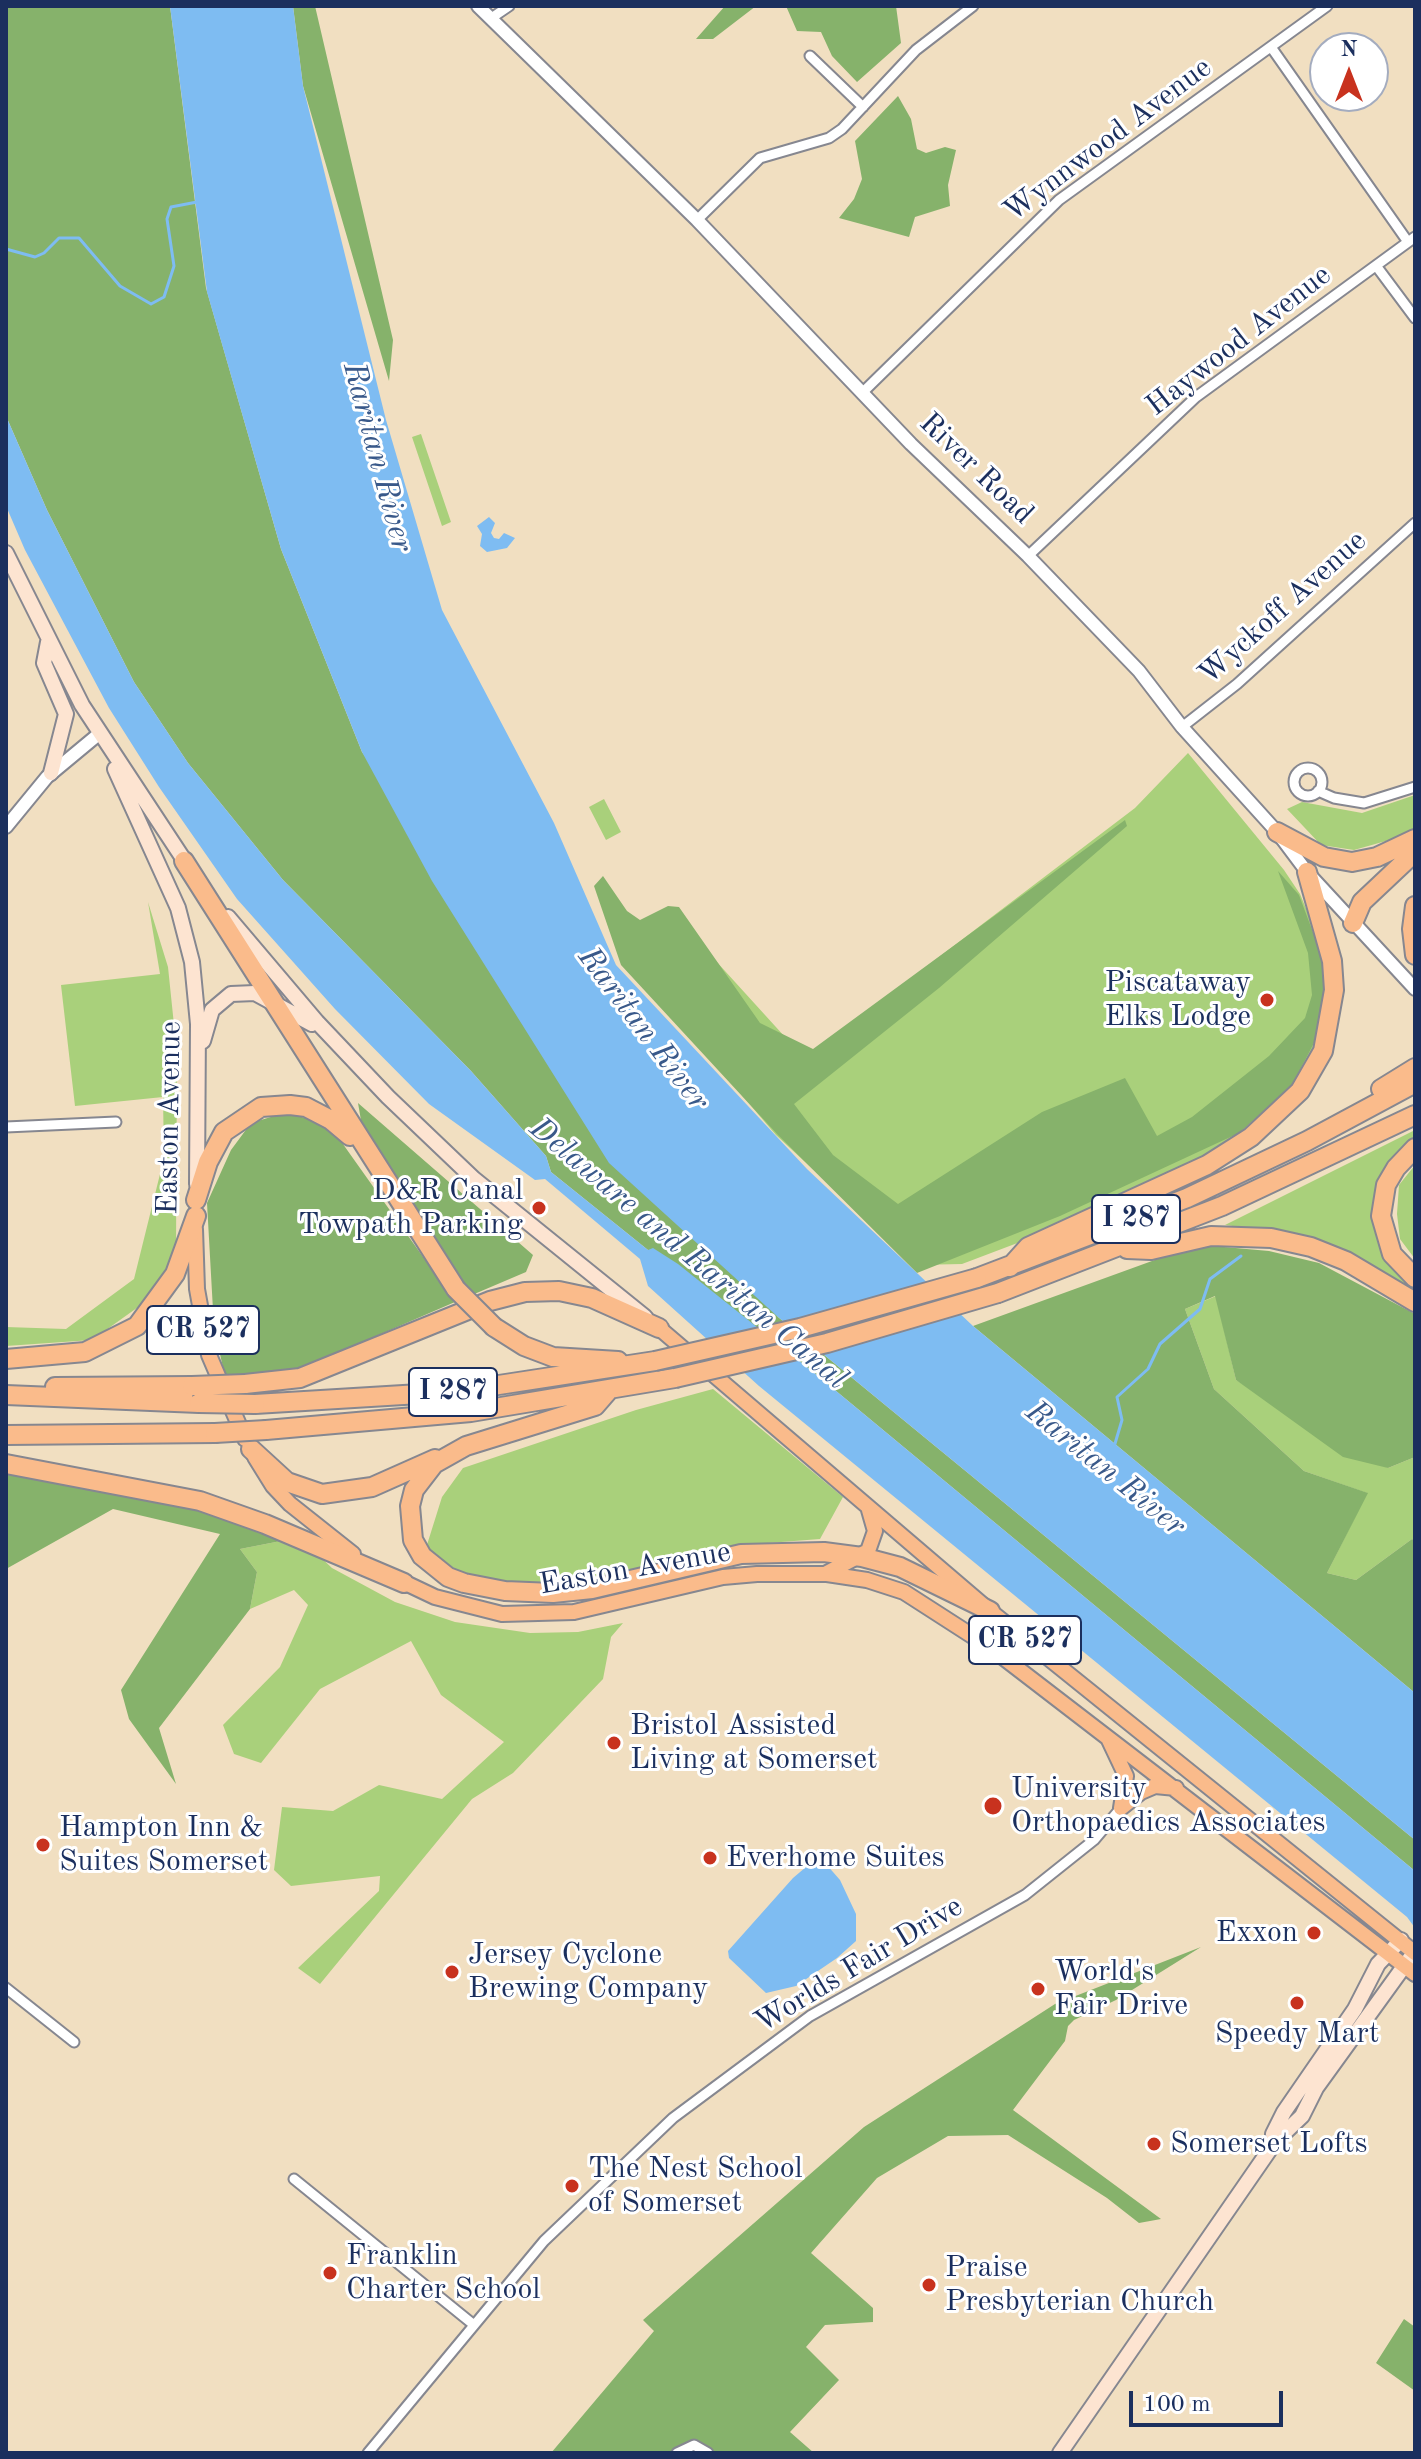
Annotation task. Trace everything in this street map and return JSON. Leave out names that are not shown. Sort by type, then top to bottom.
[{"type":"highway","points":[[1277,832],[1324,857],[1352,862],[1377,857],[1415,839]]},
{"type":"highway","points":[[1353,923],[1362,902],[1415,852]]},
{"type":"highway","points":[[184,861],[456,1289],[494,1327],[524,1346],[553,1357],[652,1362]]},
{"type":"highway","points":[[1010,1267],[1028,1247],[1207,1165],[1251,1137],[1300,1091],[1323,1051],[1334,990],[1332,961],[1307,872]]},
{"type":"highway","points":[[1415,906],[1415,955]]},
{"type":"highway","points":[[1359,1114],[1368,1096],[1415,1068]]},
{"type":"highway","name":"I 287","points":[[6,1395],[196,1394],[255,1404],[453,1392],[652,1362],[800,1328],[1010,1267],[1187,1198],[1359,1114],[1415,1083]]},
{"type":"highway","points":[[6,1359],[85,1352],[137,1326],[171,1283],[208,1162],[224,1132],[261,1107],[306,1107],[331,1120],[366,1151]]},
{"type":"highway","name":"I 287","points":[[6,1435],[266,1430],[471,1412],[675,1378],[827,1343],[998,1293],[1119,1249],[1325,1160],[1415,1115]]},
{"type":"highway","points":[[1415,1148],[1396,1168],[1386,1185],[1381,1216],[1392,1254],[1415,1278]]},
{"type":"highway","points":[[1119,1249],[1151,1250],[1211,1236],[1271,1238],[1328,1253],[1415,1302]]},
{"type":"highway","points":[[6,1387],[196,1394],[245,1384],[300,1378],[490,1301],[525,1292],[559,1291],[584,1295],[659,1328]]},
{"type":"highway","points":[[251,1449],[287,1482],[322,1494],[372,1487],[450,1452],[595,1406],[608,1391]]},
{"type":"highway","points":[[450,1452],[434,1464],[414,1490],[410,1524],[422,1556],[441,1573],[464,1583],[505,1591],[553,1593],[607,1586],[741,1554],[801,1551],[862,1557],[919,1574],[990,1611]]},
{"type":"highway","points":[[6,1464],[200,1501],[265,1524],[404,1583]]},
{"type":"main road","name":"Easton Avenue","points":[[6,553],[49,641],[100,733],[184,861],[265,963],[329,1035],[474,1179],[659,1328],[990,1611],[1415,1953]]},
{"type":"main road","points":[[49,641],[44,663],[66,714],[51,773]]},
{"type":"main road","name":"Easton Avenue","points":[[100,733],[178,908],[196,991],[197,1289],[206,1345],[217,1379],[273,1486],[314,1526],[366,1563],[404,1583],[471,1609],[538,1615],[603,1608],[723,1577],[827,1574],[886,1585],[935,1608],[1106,1734],[1410,1970]]},
{"type":"main road","points":[[198,1061],[217,1002],[243,992],[272,1001],[329,1035]]},
{"type":"main road","points":[[827,1574],[862,1557],[871,1546],[875,1531],[867,1507]]},
{"type":"main road","points":[[1106,1734],[1126,1776],[1121,1808]]},
{"type":"main road","points":[[1121,1808],[1141,1792],[1155,1786],[1176,1788]]},
{"type":"main road","points":[[1275,2142],[1273,2134],[1284,2112],[1355,2009],[1378,1964],[1401,1940]]},
{"type":"main road","points":[[1060,2453],[1275,2142],[1302,2116],[1316,2088],[1410,1970],[1415,1953]]},
{"type":"street","name":"River Road","points":[[478,6],[697,220],[862,393],[1028,556],[1139,671],[1182,727],[1277,832],[1307,872],[1415,989]]},
{"type":"street","points":[[490,19],[509,6]]},
{"type":"street","points":[[697,220],[760,158],[829,138],[916,50],[973,6]]},
{"type":"street","name":"Wynnwood Avenue","points":[[862,393],[1059,200],[1327,6]]},
{"type":"street","points":[[1271,47],[1412,240]]},
{"type":"street","points":[[810,56],[863,107]]},
{"type":"street","name":"Haywood Avenue","points":[[1028,556],[1196,397],[1412,240]]},
{"type":"street","points":[[1377,267],[1415,318]]},
{"type":"street","name":"Wyckoff Avenue","points":[[1182,727],[1237,684],[1415,523]]},
{"type":"street","points":[[6,827],[51,773],[100,733]]},
{"type":"street","points":[[1318,791],[1364,803],[1415,787]]},
{"type":"street","points":[[6,1127],[116,1122]]},
{"type":"street","name":"Worlds Fair Drive","points":[[368,2453],[552,2233],[673,2118],[810,2016],[1025,1895],[1094,1840],[1121,1808]]},
{"type":"street","points":[[6,1988],[74,2042]]},
{"type":"street","points":[[294,2179],[474,2325]]},
{"type":"street","points":[[677,2453],[694,2445],[708,2453]]},
{"type":"green space","points":[[6,6],[170,6],[206,288],[281,549],[362,752],[778,1317],[1415,1840],[1415,1871],[812,1371],[648,1250],[551,1172],[546,1156],[471,1071],[283,880],[188,763],[134,682],[47,510],[6,416]]},
{"type":"green space","points":[[293,6],[315,6],[393,340],[389,381],[303,86]]},
{"type":"green space","points":[[725,6],[756,6],[713,39],[696,39]]},
{"type":"green space","points":[[786,6],[896,6],[901,43],[857,82],[832,56],[821,32],[797,31]]},
{"type":"green space","points":[[898,96],[911,119],[917,149],[926,153],[945,147],[956,150],[948,185],[950,206],[915,217],[909,237],[839,218],[854,199],[862,179],[855,141]]},
{"type":"green space","points":[[421,434],[451,522],[442,526],[412,437]]},
{"type":"green space","points":[[1188,753],[1284,870],[1300,894],[1324,952],[1319,1034],[1309,1062],[1295,1084],[1245,1132],[1178,1170],[1028,1239],[962,1264],[916,1265],[776,1135],[619,952],[675,916],[805,1059],[1135,808]]},
{"type":"green space","points":[[1415,795],[1415,828],[1393,839],[1354,850],[1321,845],[1287,809],[1302,802],[1362,813]]},
{"type":"green space","points":[[604,799],[621,832],[606,840],[589,807]]},
{"type":"green space","points":[[1125,820],[1127,826],[939,988],[794,1104],[833,1155],[898,1204],[1042,1112],[1125,1078],[1157,1136],[1192,1117],[1269,1056],[1305,1018],[1312,995],[1308,953],[1278,871],[1299,895],[1323,959],[1326,996],[1316,1039],[1292,1085],[1239,1133],[1060,1216],[917,1273],[778,1135],[621,965],[594,886],[603,876],[627,911],[640,920],[668,906],[679,907],[760,1023],[813,1049]]},
{"type":"green space","points":[[148,902],[168,967],[177,1054],[176,1251],[155,1295],[92,1340],[6,1346],[6,1327],[66,1329],[134,1279],[164,1158],[163,1097],[75,1106],[61,985],[160,974]]},
{"type":"green space","points":[[358,1103],[533,1255],[526,1272],[472,1295],[363,1132]]},
{"type":"green space","points":[[284,1113],[328,1123],[455,1302],[293,1372],[225,1376],[214,1328],[207,1203],[231,1150],[251,1123]]},
{"type":"green space","points":[[1415,1130],[1415,1139],[1402,1150],[1375,1204],[1415,1285],[1415,1294],[1264,1230],[1225,1225]]},
{"type":"green space","points":[[1415,1165],[1415,1259],[1400,1239],[1397,1214],[1399,1185]]},
{"type":"green space","points":[[1213,1246],[1269,1251],[1319,1263],[1415,1314],[1415,1457],[1388,1468],[1343,1457],[1236,1380],[1215,1296],[1185,1309],[1214,1389],[1304,1471],[1368,1493],[1327,1573],[1356,1580],[1412,1539],[1415,1541],[1415,1693],[973,1326],[1163,1257]]},
{"type":"green space","points":[[1216,1296],[1236,1380],[1388,1468],[1415,1457],[1415,1541],[1412,1539],[1356,1580],[1327,1573],[1367,1493],[1304,1471],[1214,1389],[1185,1309]]},
{"type":"green space","points":[[713,1389],[843,1497],[820,1539],[768,1543],[657,1564],[654,1570],[595,1583],[511,1584],[436,1568],[411,1556],[426,1548],[442,1497],[463,1468],[636,1410]]},
{"type":"green space","points":[[6,1474],[184,1504],[286,1540],[240,1549],[257,1572],[250,1609],[159,1728],[176,1784],[129,1719],[121,1690],[220,1534],[113,1509],[6,1569]]},
{"type":"green space","points":[[286,1540],[316,1553],[332,1568],[395,1602],[455,1622],[530,1633],[578,1632],[623,1623],[611,1637],[603,1679],[513,1773],[472,1799],[320,1984],[298,1968],[379,1891],[380,1876],[291,1886],[274,1870],[282,1807],[333,1811],[379,1785],[442,1799],[504,1742],[441,1695],[411,1641],[320,1689],[261,1763],[234,1754],[223,1725],[280,1667],[308,1605],[294,1590],[250,1609],[257,1572],[240,1549]]},
{"type":"green space","points":[[1201,1947],[1116,2000],[1074,2020],[1068,2026],[1065,2041],[1013,2110],[1161,2219],[1139,2223],[1107,2198],[1008,2135],[948,2136],[877,2178],[811,2253],[873,2308],[873,2322],[825,2325],[806,2347],[839,2380],[790,2432],[814,2453],[551,2453],[654,2331],[643,2320],[864,2127],[1055,2004]]},
{"type":"green space","points":[[1404,2319],[1415,2327],[1415,2391],[1376,2363]]},
{"type":"water","name":"Raritan River","points":[[170,6],[293,6],[303,86],[386,420],[442,610],[554,823],[616,965],[807,1169],[973,1326],[1415,1693],[1415,1840],[778,1317],[609,1163],[432,881],[362,752],[281,549],[207,292]]},
{"type":"water","points":[[6,416],[47,510],[134,682],[188,763],[283,880],[471,1071],[546,1156],[551,1172],[648,1250],[653,1248],[678,1264],[812,1371],[1415,1871],[1415,1928],[1407,1917],[759,1386],[648,1286],[640,1259],[545,1179],[535,1180],[429,1104],[335,1009],[237,899],[159,787],[109,708],[25,550],[6,506]]},
{"type":"water","points":[[489,517],[495,523],[491,533],[494,538],[499,539],[504,533],[515,538],[507,548],[487,552],[480,546],[482,534],[477,526]]},
{"type":"water","points":[[819,1856],[840,1880],[856,1914],[856,1941],[796,1986],[766,1993],[729,1958],[728,1951],[793,1878]]},
{"type":"waterway","points":[[6,249],[35,257],[44,253],[59,238],[79,238],[120,286],[151,304],[164,297],[174,266],[167,219],[171,207],[197,202]]},
{"type":"waterway","name":"Raritan River","points":[[1114,1447],[1122,1420],[1117,1397],[1148,1369],[1160,1344],[1200,1309],[1210,1279],[1241,1256]]},
{"type":"place","name":"Piscataway Elks Lodge","points":[[1267,1000]]},
{"type":"place","name":"D&R Canal Towpath Parking","points":[[539,1208]]},
{"type":"place","name":"Bristol Assisted Living at Somerset","points":[[614,1743]]},
{"type":"place","name":"University Orthopaedics Associates","points":[[993,1806]]},
{"type":"place","name":"Hampton Inn & Suites Somerset","points":[[43,1845]]},
{"type":"place","name":"Everhome Suites","points":[[710,1858]]},
{"type":"place","name":"Exxon","points":[[1314,1933]]},
{"type":"place","name":"Jersey Cyclone Brewing Company","points":[[452,1972]]},
{"type":"place","name":"World's Fair Drive","points":[[1038,1989]]},
{"type":"place","name":"Speedy Mart","points":[[1297,2003]]},
{"type":"place","name":"Somerset Lofts","points":[[1154,2144]]},
{"type":"place","name":"The Nest School of Somerset","points":[[572,2186]]},
{"type":"place","name":"Franklin Charter School","points":[[330,2273]]},
{"type":"place","name":"Praise Presbyterian Church","points":[[929,2285]]},
{"type":"water label","name":"Delaware and Raritan Canal","points":[[688,1254]]}]
